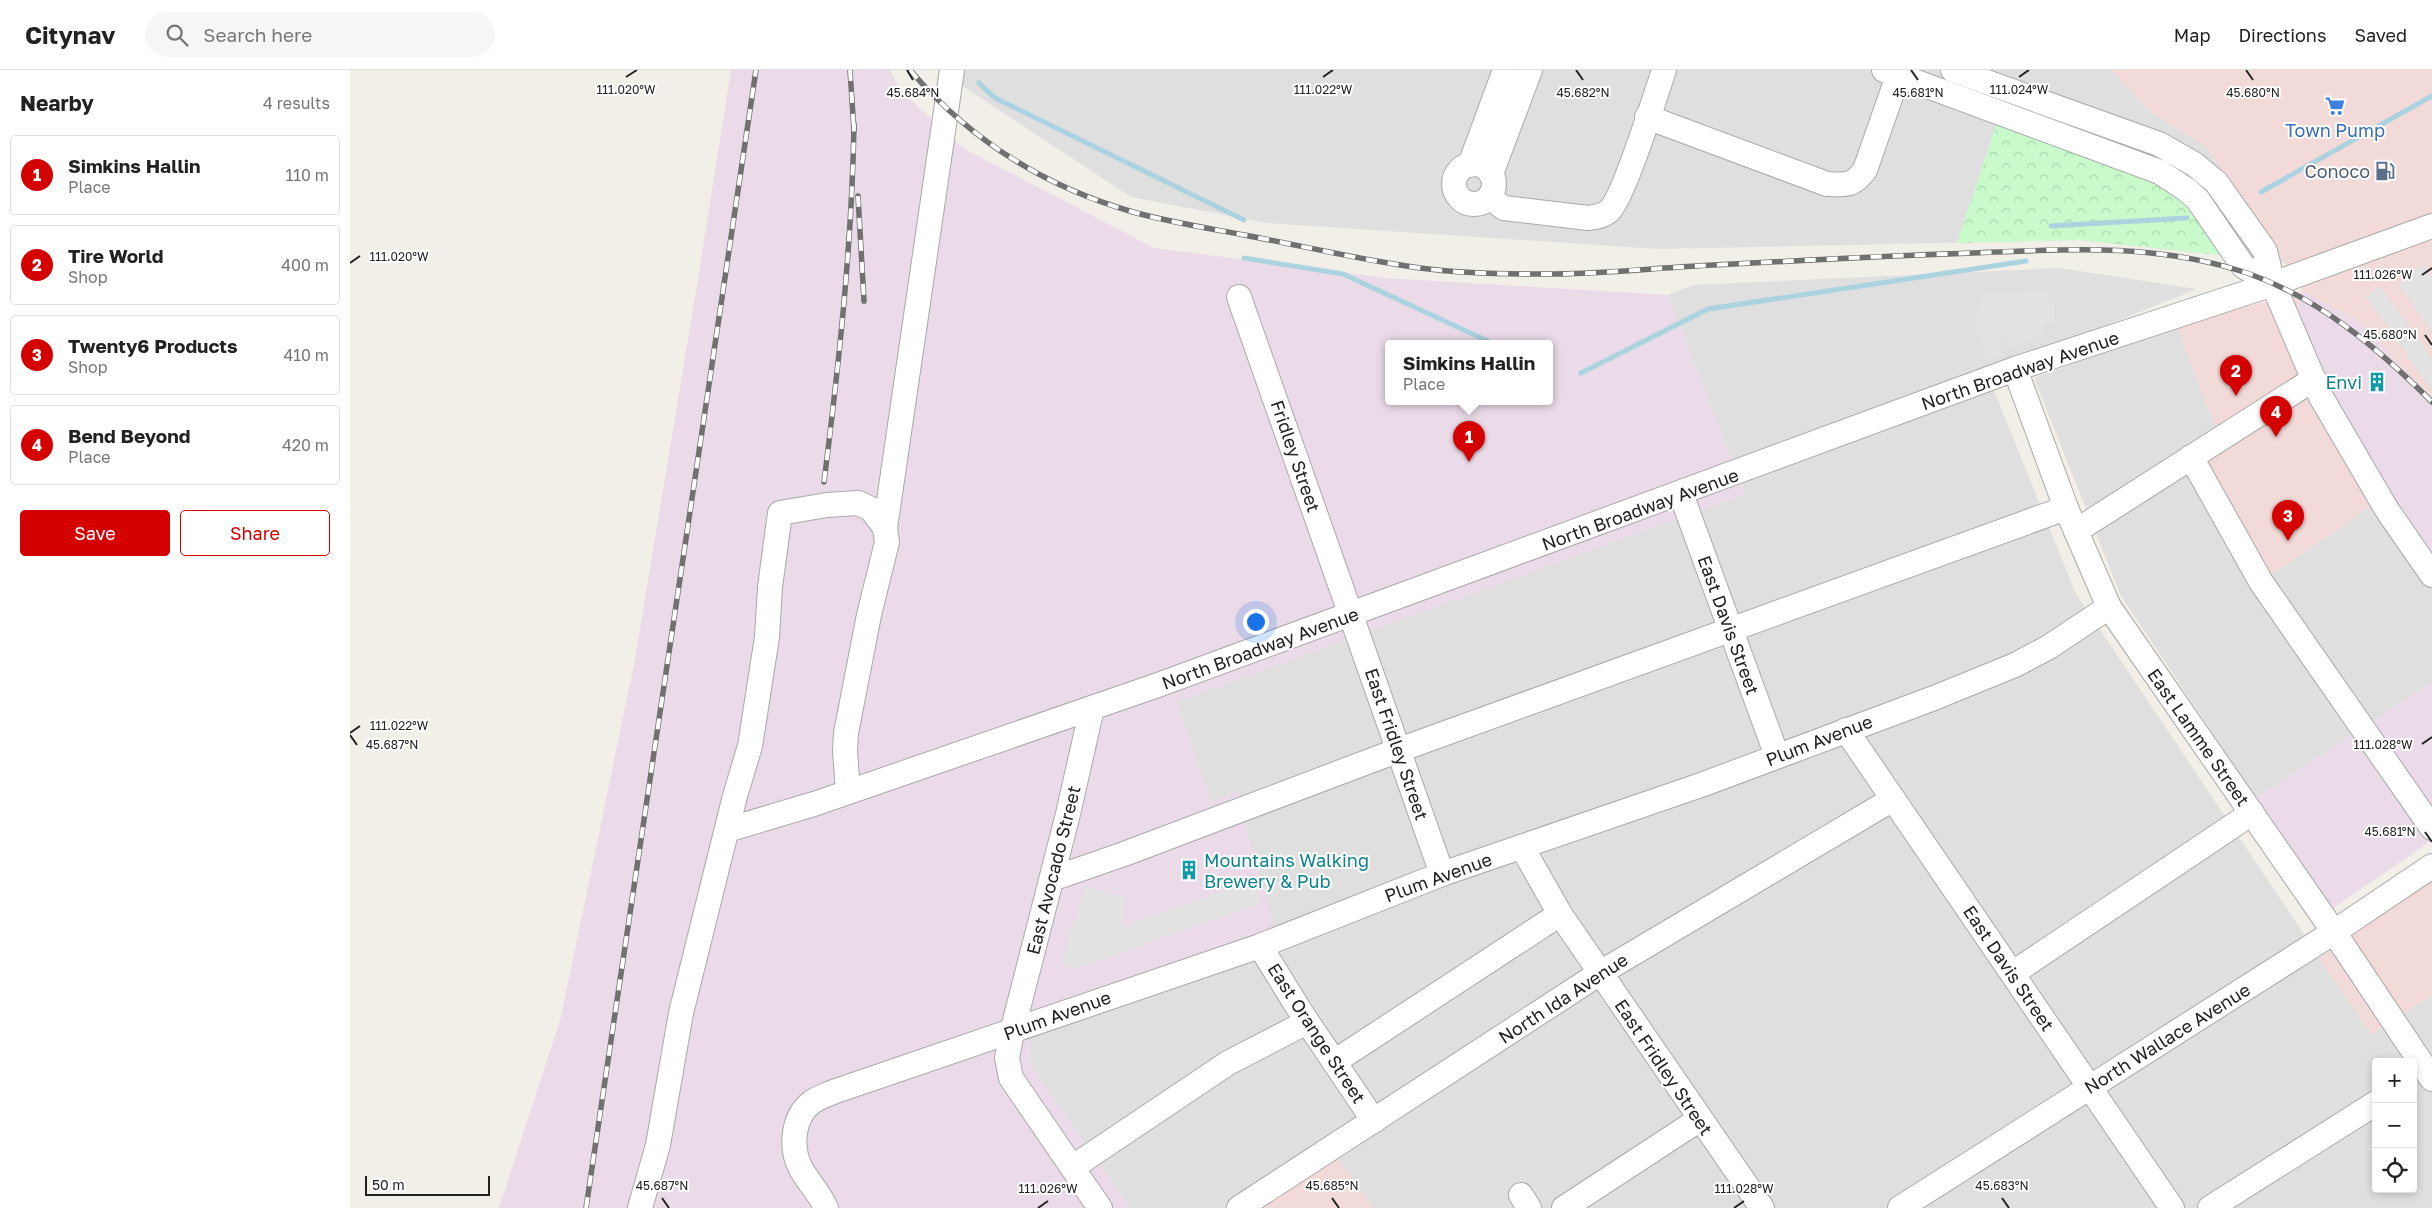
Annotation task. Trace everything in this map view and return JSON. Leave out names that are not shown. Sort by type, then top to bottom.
[{"type":"street","points":[[848,792],[845,751],[846,733],[887,542],[885,528],[952,70]]},
{"type":"street","points":[[1480,170],[1505,70]]},
{"type":"street","points":[[1480,170],[1530,70]]},
{"type":"street","points":[[1488,198],[1504,208],[1588,218],[1600,216],[1614,205],[1664,70]]},
{"type":"street","points":[[1953,70],[2159,144],[2194,164],[2216,182],[2265,251],[2274,284],[2314,379],[2345,440],[2382,502],[2432,575]]},
{"type":"street","points":[[1647,117],[1827,184],[1845,185],[1857,181],[1865,170],[1895,72],[2160,172],[2187,190],[2198,200],[2243,266],[2274,284]]},
{"type":"street","points":[[1480,170],[1493,186],[1488,198],[1477,204],[1470,204],[1458,197],[1454,184],[1455,178],[1459,172],[1480,170]]},
{"type":"street","points":[[2198,200],[2216,182]]},
{"type":"street","points":[[2222,234],[2244,219]]},
{"type":"street","name":"North Broadway Avenue","points":[[728,830],[848,792],[1092,708],[1681,494],[2015,369],[2274,284],[2432,226]]},
{"type":"street","name":"Fridley Street","points":[[1239,297],[1351,615]]},
{"type":"street","name":"East Lamme Street","points":[[2015,369],[2066,508],[2109,607],[2334,932],[2424,1076]]},
{"type":"street","points":[[2076,531],[2314,379]]},
{"type":"street","points":[[2191,457],[2261,582],[2432,828]]},
{"type":"street","name":"East Davis Street","points":[[1681,494],[1777,756]]},
{"type":"street","points":[[640,1208],[658,1144],[681,1013],[750,746],[767,637],[770,587],[780,513],[828,505],[858,503],[871,509],[885,528]]},
{"type":"street","points":[[1052,878],[1124,854],[1399,750],[2066,508]]},
{"type":"street","name":"Plum Avenue","points":[[826,1208],[795,1156],[794,1141],[796,1125],[803,1111],[808,1106],[833,1092],[1260,946],[1442,874],[1701,785],[1934,698],[2015,665],[2049,647],[2109,607]]},
{"type":"street","name":"East Fridley Street","points":[[1351,615],[1442,874]]},
{"type":"street","name":"East Avocado Street","points":[[1092,708],[1007,1058],[1011,1078],[1100,1208]]},
{"type":"street","name":"East Davis Street","points":[[1846,730],[2172,1208]]},
{"type":"street","name":"North Ida Avenue","points":[[1239,1208],[1600,973],[1893,799]]},
{"type":"street","points":[[2013,973],[2252,813]]},
{"type":"street","name":"East Fridley Street","points":[[1522,848],[1560,914],[1762,1208]]},
{"type":"street","name":"North Wallace Avenue","points":[[1900,1208],[2334,932],[2432,866]]},
{"type":"street","points":[[1334,1062],[1560,914]]},
{"type":"street","name":"East Orange Street","points":[[1260,946],[1307,1022],[1374,1121]]},
{"type":"street","points":[[1073,1167],[1228,1063],[1307,1022]]},
{"type":"street","points":[[2210,1208],[2372,1106]]},
{"type":"street","points":[[1564,1208],[1700,1119]]},
{"type":"shaded area","points":[[731,70],[890,70],[900,90],[963,148],[1154,248],[1386,278],[1668,295],[1745,494],[1177,702],[1211,801],[1236,791],[1281,954],[1027,1032],[1031,1066],[1130,1208],[499,1208],[561,1017],[635,659]]},
{"type":"shaded area","points":[[938,70],[2112,70],[2150,112],[2206,146],[2284,262],[2080,240],[1658,249],[1267,223],[1131,197]]},
{"type":"shaded area","points":[[2112,70],[2432,70],[2432,399],[2356,319],[2388,494],[2261,582],[2191,457],[2216,429],[2177,326],[2303,291],[2206,146],[2150,112]]},
{"type":"shaded area","points":[[2424,265],[2432,276],[2432,332],[2398,284]]},
{"type":"shaded area","points":[[2060,268],[2197,289],[1987,373],[2076,594],[2371,1034],[2432,995],[2432,1208],[1373,1208],[1336,1156],[1258,1208],[1130,1208],[1031,1066],[1027,1032],[1236,792],[1211,802],[1176,699],[1745,494],[1668,295],[1693,285]]},
{"type":"shaded area","points":[[2380,287],[2432,359],[2432,390],[2366,297]]},
{"type":"shaded area","points":[[2047,291],[2048,302],[2054,304],[2054,324],[2045,322],[2042,326],[2045,335],[2009,348],[2005,337],[2000,335],[1998,340],[2004,355],[1987,361],[1974,322],[1982,293]]},
{"type":"shaded area","points":[[2304,292],[2356,319],[2432,399],[2432,559],[2388,494],[2330,392],[2298,310]]},
{"type":"shaded area","points":[[2177,326],[2216,429],[2261,582],[2388,494],[2432,559],[2432,682],[2256,798],[2121,596],[2034,378]]},
{"type":"shaded area","points":[[2432,682],[2432,840],[2332,909],[2256,798]]},
{"type":"shaded area","points":[[1255,880],[1262,902],[1075,969],[1061,964],[1085,886],[1127,897],[1120,922],[1126,925]]},
{"type":"shaded area","points":[[2432,881],[2432,995],[2371,1034],[2319,958]]},
{"type":"shaded area","points":[[1336,1155],[1373,1208],[1258,1208]]},
{"type":"green space","points":[[1996,125],[2146,175],[2181,197],[2228,256],[2080,240],[1957,243]]},
{"type":"waterway","points":[[979,83],[995,98],[1244,220]]},
{"type":"waterway","points":[[2261,192],[2432,96]]},
{"type":"waterway","points":[[2051,226],[2187,218]]},
{"type":"waterway","points":[[1244,258],[1343,274],[1486,340]]},
{"type":"waterway","points":[[1581,373],[1708,309],[2026,261]]},
{"type":"railway","points":[[586,1208],[756,70]]},
{"type":"railway","points":[[850,70],[854,131]]},
{"type":"railway","points":[[910,70],[957,118],[1011,158],[1069,189],[1101,202],[1160,219],[1398,265],[1448,271],[1491,273],[1575,274],[1696,266],[2042,250],[2145,252],[2213,263],[2247,273],[2299,296],[2347,327],[2369,344],[2432,402]]},
{"type":"railway","points":[[824,482],[844,303],[851,214],[854,124]]},
{"type":"railway","points":[[858,196],[864,301]]},
{"type":"place","name":"Town Pump","points":[[2335,106]]},
{"type":"place","name":"Conoco","points":[[2385,171]]},
{"type":"place","name":"Envi","points":[[2377,382]]},
{"type":"place","name":"Tire World","points":[[2236,396]]},
{"type":"place","name":"Bend Beyond","points":[[2276,437]]},
{"type":"place","name":"Simkins Hallin","points":[[1469,462]]},
{"type":"place","name":"Twenty6 Products","points":[[2288,541]]},
{"type":"place","name":"Mountains Walking Brewery & Pub","points":[[1189,870]]}]
